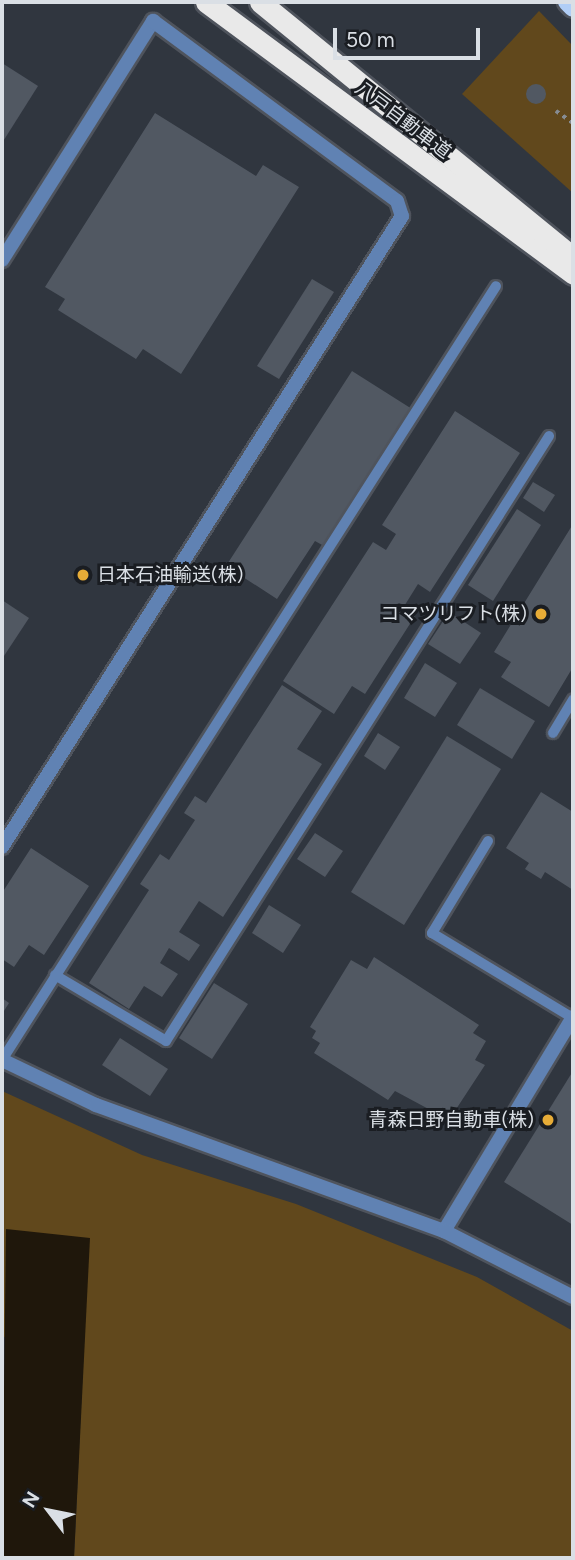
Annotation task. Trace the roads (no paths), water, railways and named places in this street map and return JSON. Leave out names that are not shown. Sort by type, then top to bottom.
[{"type":"highway","name":"八戸自動車道","points":[[206,2],[573,274]]},
{"type":"highway","name":"八戸自動車道","points":[[260,2],[573,257]]},
{"type":"main road","points":[[567,2],[573,8]]},
{"type":"street","points":[[2,260],[152,22],[397,201],[402,216],[2,847]]},
{"type":"street","points":[[444,1231],[573,1018]]},
{"type":"street","points":[[2,1060],[96,1105],[444,1231],[573,1297]]},
{"type":"lane","points":[[2,1060],[496,286]]},
{"type":"lane","points":[[55,975],[166,1041],[549,436]]},
{"type":"lane","points":[[553,733],[573,699]]},
{"type":"lane","points":[[488,841],[432,933],[573,1018]]},
{"type":"place","name":"日本石油輸送(株)","points":[[83,575]]},
{"type":"place","name":"コマツリフト(株)","points":[[541,614]]},
{"type":"place","name":"青森日野自動車(株)","points":[[548,1120]]}]
